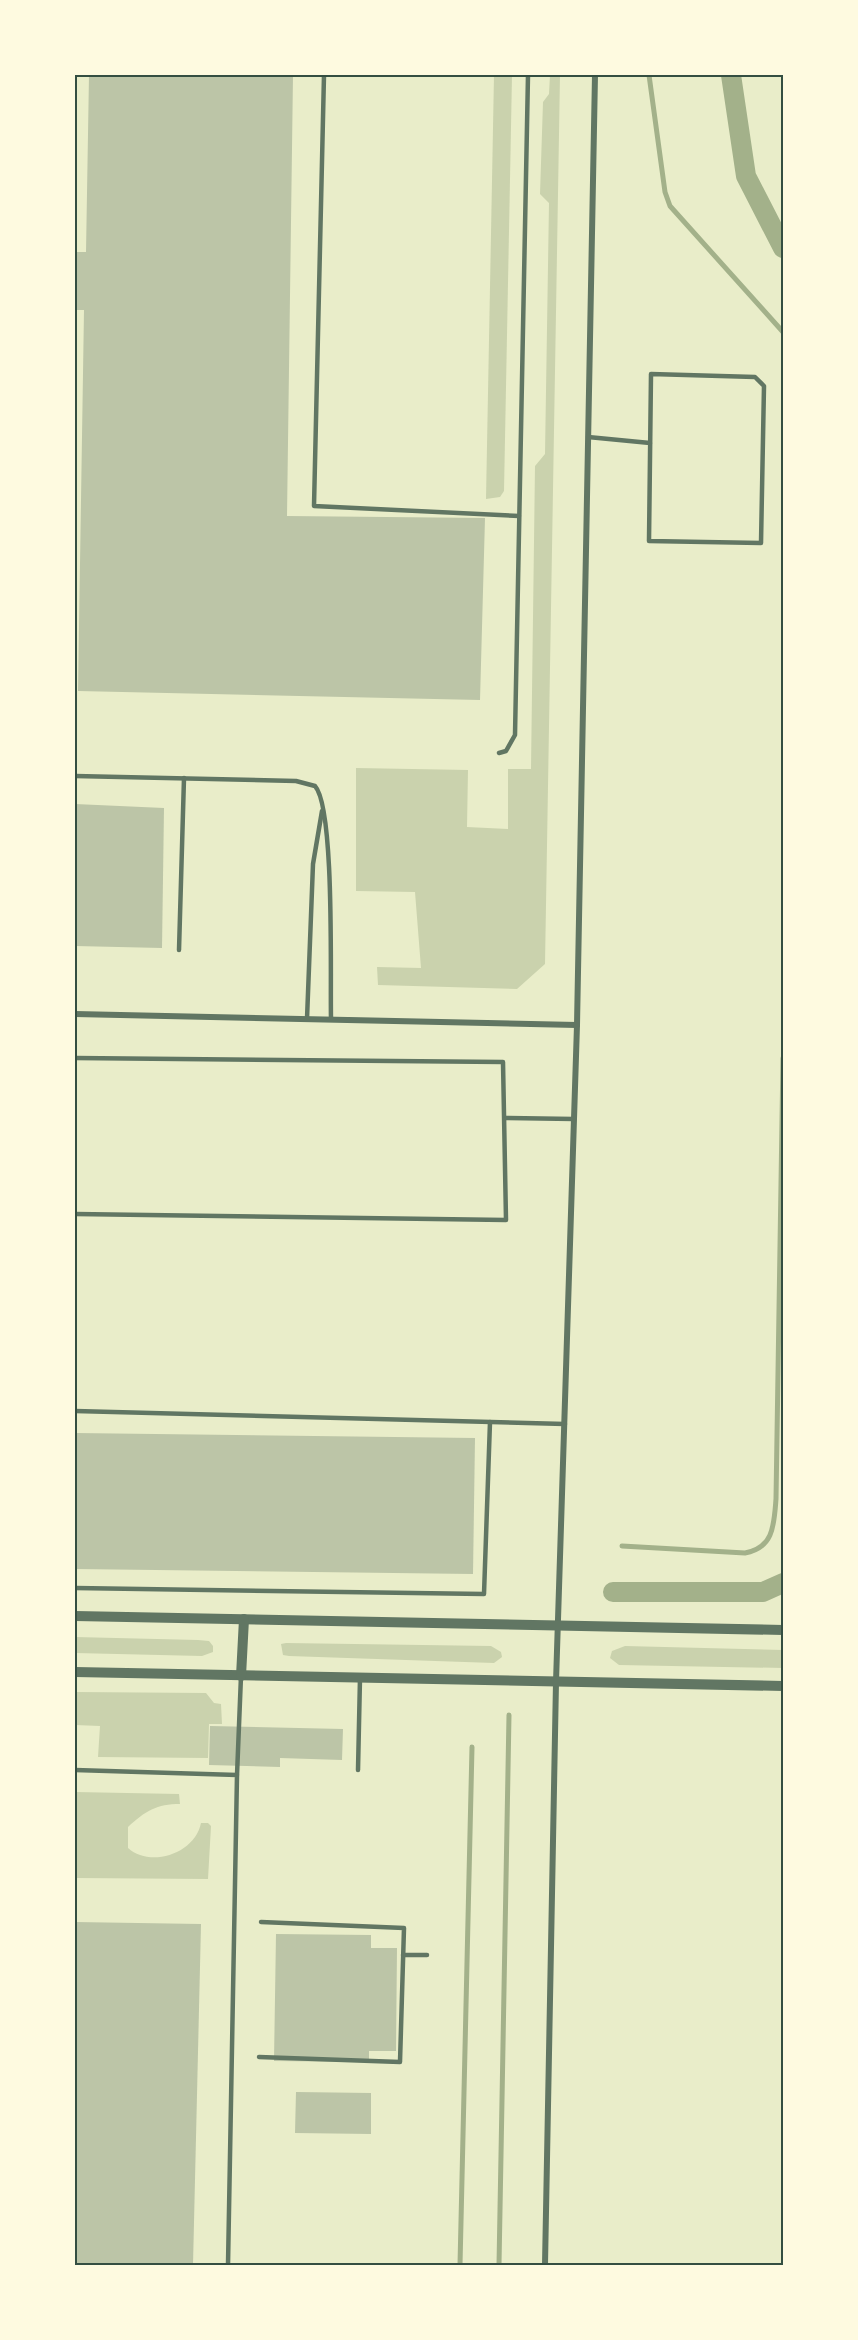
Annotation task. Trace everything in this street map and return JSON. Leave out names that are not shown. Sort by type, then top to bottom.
[{"type":"street","points":[[545,2265],[556,1682],[577,1025],[595,75]]},
{"type":"street","points":[[75,1014],[577,1025]]},
{"type":"street","points":[[75,1616],[783,1630]]},
{"type":"street","points":[[241,1676],[244,1619]]},
{"type":"street","points":[[75,1672],[783,1686]]},
{"type":"lane","points":[[324,75],[314,506],[519,516]]},
{"type":"lane","points":[[499,753],[506,751],[515,735],[528,75]]},
{"type":"lane","points":[[651,374],[755,377],[764,386],[761,543],[649,541],[650,443],[651,374]]},
{"type":"lane","points":[[588,437],[650,443]]},
{"type":"lane","points":[[75,776],[309,783],[320,792],[330,869],[331,1019]]},
{"type":"lane","points":[[179,950],[184,778]]},
{"type":"lane","points":[[307,1019],[313,864],[323,805]]},
{"type":"lane","points":[[75,1058],[503,1062],[506,1118],[506,1220],[75,1214]]},
{"type":"lane","points":[[506,1118],[574,1119]]},
{"type":"lane","points":[[75,1411],[565,1424]]},
{"type":"lane","points":[[75,1588],[484,1594],[490,1422]]},
{"type":"lane","points":[[228,2265],[237,1775],[241,1676]]},
{"type":"lane","points":[[358,1770],[360,1678]]},
{"type":"lane","points":[[75,1770],[237,1775]]},
{"type":"lane","points":[[259,2057],[400,2062],[404,1928],[261,1922]]},
{"type":"lane","points":[[403,1955],[427,1955]]},
{"type":"green space","points":[[494,75],[512,75],[504,491],[500,497],[486,499]]},
{"type":"green space","points":[[550,75],[560,75],[545,964],[517,989],[378,985],[377,967],[421,968],[415,892],[356,891],[356,768],[468,770],[467,827],[508,829],[508,769],[531,769],[535,466],[545,454],[549,203],[540,194],[543,102],[549,94]]},
{"type":"green space","points":[[75,1637],[209,1641],[213,1646],[213,1652],[202,1656],[75,1653]]},
{"type":"green space","points":[[281,1644],[491,1646],[501,1652],[502,1657],[494,1663],[289,1656],[283,1655]]},
{"type":"green space","points":[[625,1646],[783,1650],[783,1668],[619,1665],[610,1658],[612,1651]]},
{"type":"green space","points":[[75,1692],[206,1693],[214,1703],[221,1704],[222,1724],[209,1724],[208,1758],[98,1757],[100,1726],[75,1725]]},
{"type":"green space","points":[[75,1792],[179,1794],[180,1804],[165,1805],[152,1810],[128,1827],[128,1848],[148,1857],[170,1855],[190,1843],[201,1823],[208,1823],[211,1826],[208,1879],[75,1878]]},
{"type":"building","points":[[89,75],[293,75],[287,516],[485,518],[480,700],[78,691],[84,310],[75,310],[75,252],[86,252]]},
{"type":"building","points":[[75,804],[164,808],[162,948],[75,946]]},
{"type":"building","points":[[75,1433],[475,1438],[473,1574],[75,1569]]},
{"type":"building","points":[[210,1726],[343,1729],[342,1760],[280,1758],[280,1767],[209,1765]]},
{"type":"building","points":[[75,1922],[201,1924],[193,2265],[75,2265]]},
{"type":"building","points":[[276,1934],[371,1935],[371,1948],[397,1948],[396,2051],[369,2051],[369,2062],[274,2061]]},
{"type":"building","points":[[296,2092],[371,2093],[371,2134],[295,2133]]},
{"type":"waterway","points":[[649,75],[665,192],[670,206],[783,332]]},
{"type":"waterway","points":[[731,75],[746,176],[783,248]]},
{"type":"waterway","points":[[622,1546],[745,1553],[762,1546],[771,1534],[776,1499],[783,1058]]},
{"type":"waterway","points":[[613,1592],[763,1592],[783,1583]]},
{"type":"waterway","points":[[499,2265],[509,1715]]},
{"type":"waterway","points":[[460,2265],[472,1747]]}]
